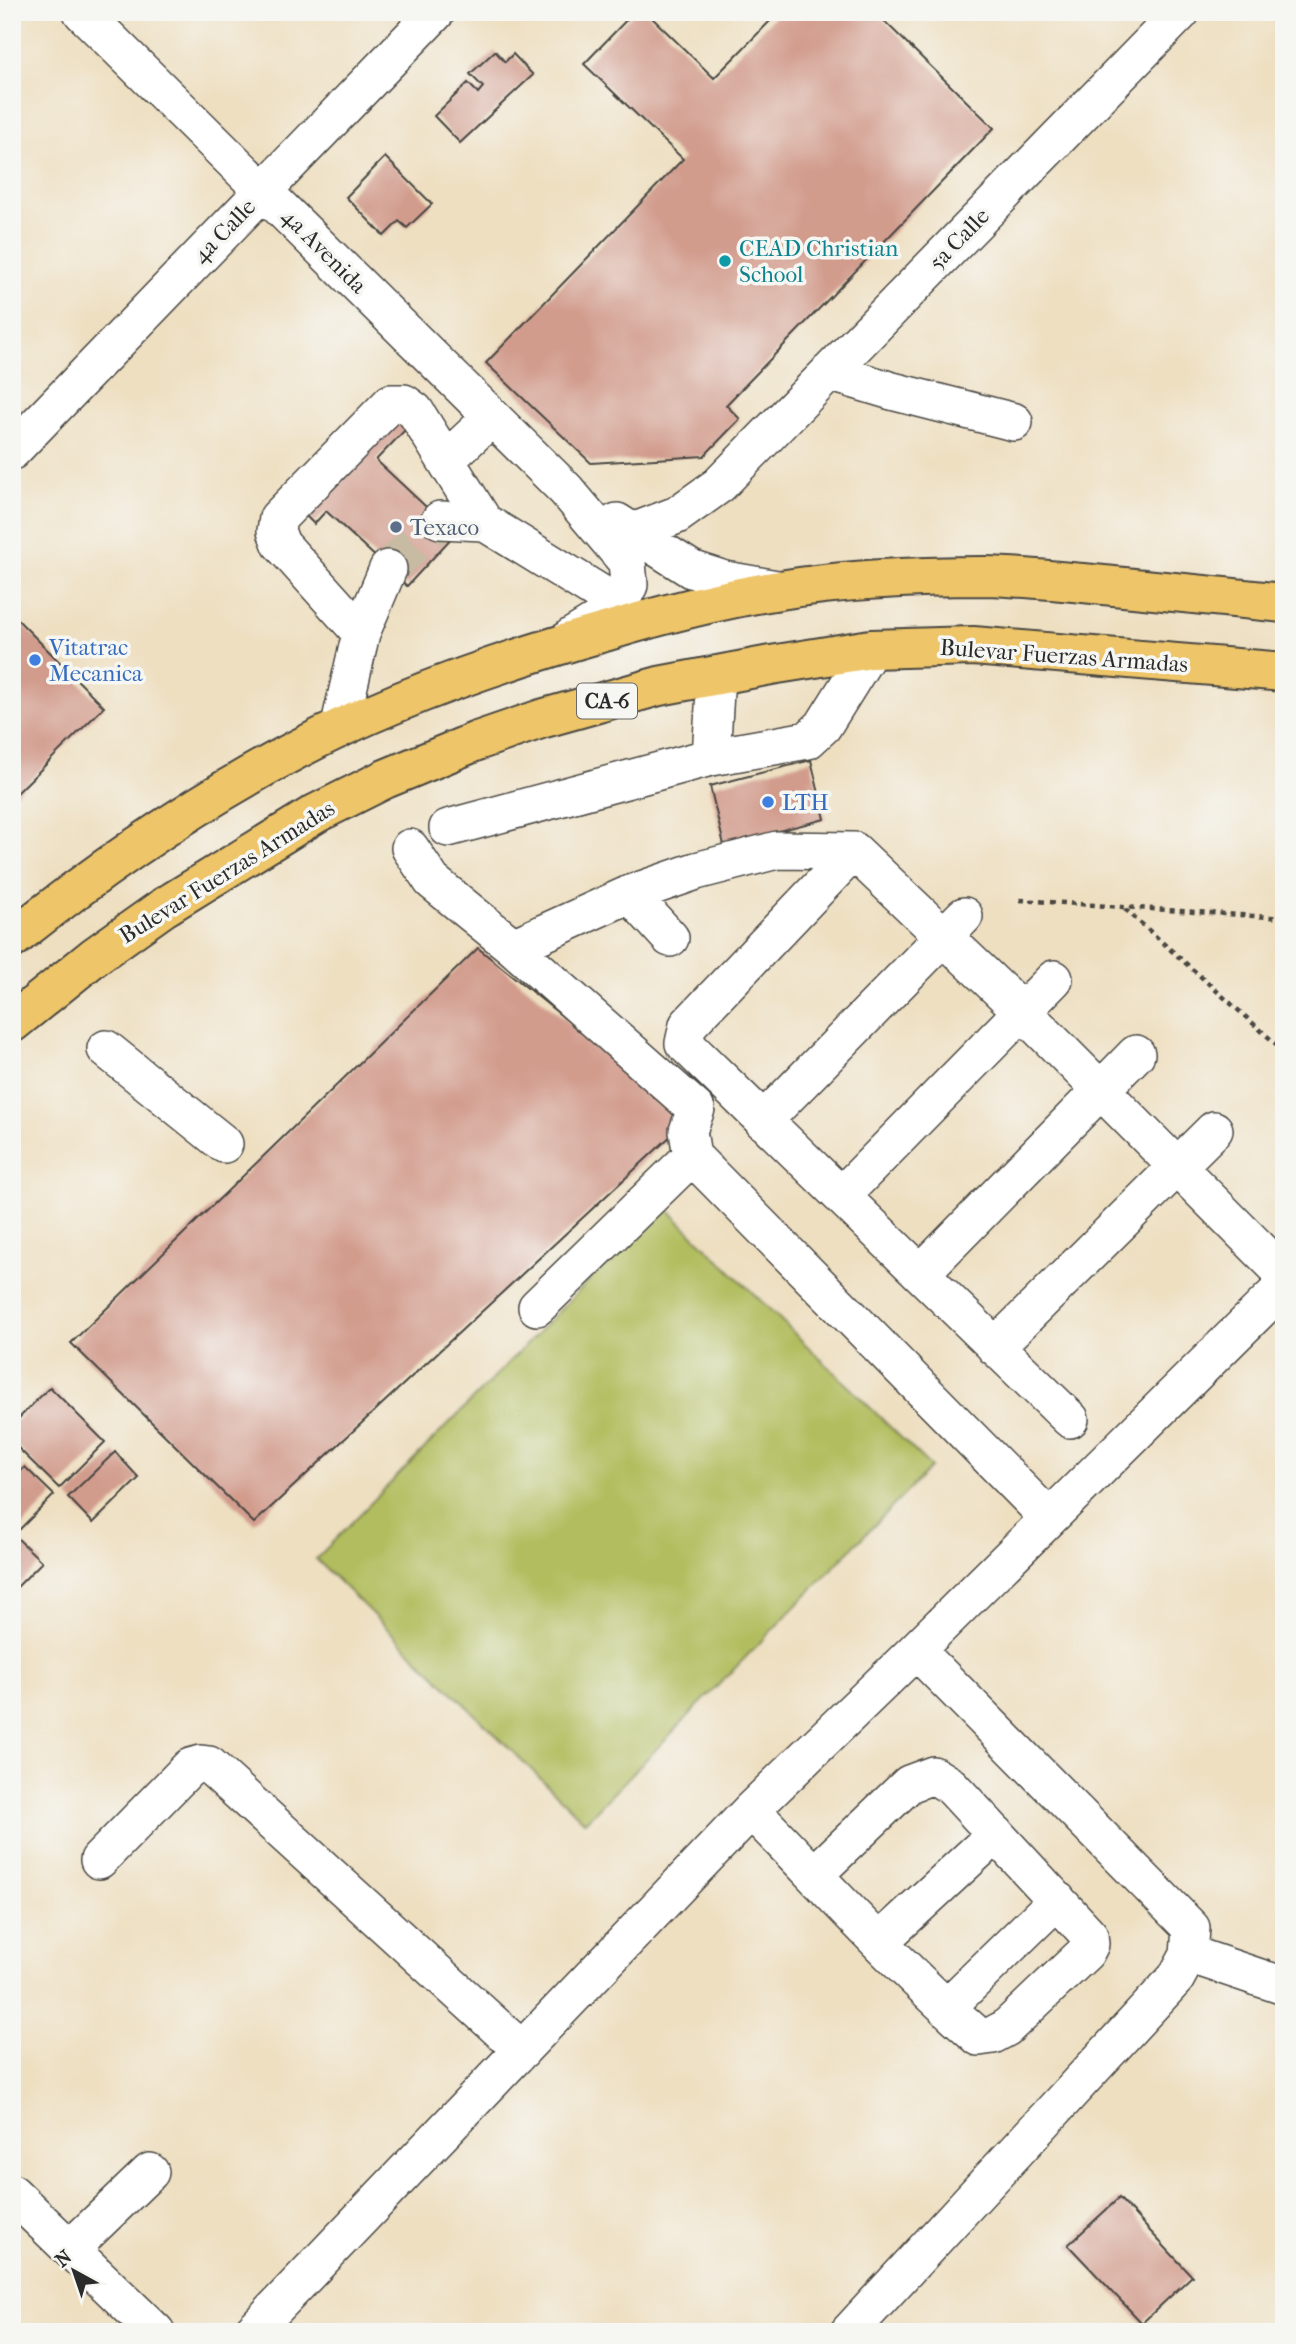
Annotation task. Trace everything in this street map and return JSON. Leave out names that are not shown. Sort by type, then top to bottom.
[{"type":"highway","points":[[12,939],[134,848],[215,797],[338,729],[449,682],[555,646],[687,609],[781,590],[889,579],[987,576],[1284,603]]},
{"type":"highway","name":"Bulevar Fuerzas Armadas","points":[[12,1023],[95,956],[164,907],[315,814],[373,785],[477,741],[541,719],[659,686],[871,649],[973,646],[1284,672]]},
{"type":"street","name":"4a Avenida","points":[[82,12],[566,490],[627,562],[629,585],[619,605]]},
{"type":"street","name":"4a Calle","points":[[12,451],[436,12]]},
{"type":"street","name":"5a Calle","points":[[633,532],[677,515],[719,485],[1181,12]]},
{"type":"street","points":[[829,372],[1014,422]]},
{"type":"street","points":[[361,633],[281,544],[276,531],[278,519],[391,403],[404,403],[415,411],[484,522],[619,605],[555,646]]},
{"type":"street","points":[[446,460],[492,417]]},
{"type":"street","name":"4a Avenida","points":[[566,490],[691,569],[725,580],[781,590]]},
{"type":"street","points":[[440,520],[484,522]]},
{"type":"street","points":[[338,729],[361,633],[388,569]]},
{"type":"street","points":[[448,828],[711,757],[808,740],[823,726],[871,649]]},
{"type":"street","points":[[711,757],[716,675]]},
{"type":"street","points":[[410,848],[432,881],[513,947],[696,1109],[688,1131],[692,1156],[1049,1518]]},
{"type":"street","points":[[252,2332],[751,1810],[1278,1292],[1282,1280],[1280,1270],[1023,1012],[954,927],[854,851],[777,850],[696,871],[630,894],[513,947]]},
{"type":"street","points":[[854,851],[688,1026],[684,1044],[1070,1419]]},
{"type":"street","points":[[630,894],[670,938]]},
{"type":"street","points":[[764,1121],[954,927]]},
{"type":"street","points":[[841,1196],[1054,979]]},
{"type":"street","points":[[106,1049],[224,1144]]},
{"type":"street","points":[[920,1273],[1136,1054]]},
{"type":"street","points":[[995,1346],[1214,1129]]},
{"type":"street","points":[[537,1307],[692,1156]]},
{"type":"street","points":[[849,2332],[1176,1978],[1189,1954],[1191,1928],[916,1650]]},
{"type":"street","points":[[99,1860],[190,1767],[209,1765],[522,2050]]},
{"type":"street","points":[[751,1810],[814,1875],[879,1942],[979,2037],[993,2035],[1006,2028],[1087,1952],[1090,1944],[1089,1936],[1057,1900],[951,1786],[933,1775],[909,1784],[814,1875]]},
{"type":"street","points":[[879,1942],[996,1835]]},
{"type":"street","points":[[946,2008],[1057,1900]]},
{"type":"street","points":[[1189,1954],[1283,1985]]},
{"type":"street","points":[[70,2249],[150,2172]]},
{"type":"street","points":[[12,2193],[156,2332]]},
{"type":"path","points":[[1020,900],[1284,918]]},
{"type":"path","points":[[1125,909],[1284,1051]]},
{"type":"green space","points":[[663,1205],[931,1467],[585,1822],[316,1559]]},
{"type":"building","name":"CEAD Christian School","points":[[634,12],[646,12],[714,78],[777,14],[775,12],[875,12],[994,128],[726,405],[740,419],[704,456],[591,463],[486,363],[683,159],[584,64]]},
{"type":"building","points":[[495,51],[505,62],[513,54],[533,75],[460,143],[434,116],[468,83],[478,93],[483,87],[470,74]]},
{"type":"building","points":[[385,157],[432,204],[407,228],[399,221],[384,236],[346,197]]},
{"type":"building","name":"Texaco","points":[[392,415],[406,429],[376,460],[455,534],[407,586],[326,511],[314,524],[299,509]]},
{"type":"building","name":"Vitatrac Mecanica","points":[[12,614],[104,707],[12,798]]},
{"type":"building","name":"LTH","points":[[811,760],[825,819],[724,845],[710,786]]},
{"type":"building","points":[[478,948],[689,1119],[254,1523],[71,1343]]},
{"type":"building","points":[[50,1387],[105,1442],[59,1488],[12,1442],[12,1425]]},
{"type":"building","points":[[115,1452],[139,1478],[93,1523],[68,1497]]},
{"type":"building","points":[[25,1467],[54,1495],[14,1535],[12,1479]]},
{"type":"building","points":[[14,1535],[42,1562],[12,1592],[12,1537]]},
{"type":"building","points":[[1119,2198],[1192,2276],[1142,2323],[1068,2245]]},
{"type":"tunnel","points":[[388,569],[440,520]]},
{"type":"place","name":"CEAD Christian School","points":[[725,261]]},
{"type":"place","name":"Texaco","points":[[396,527]]},
{"type":"place","name":"Vitatrac Mecanica","points":[[35,660]]},
{"type":"place","name":"LTH","points":[[768,802]]}]
